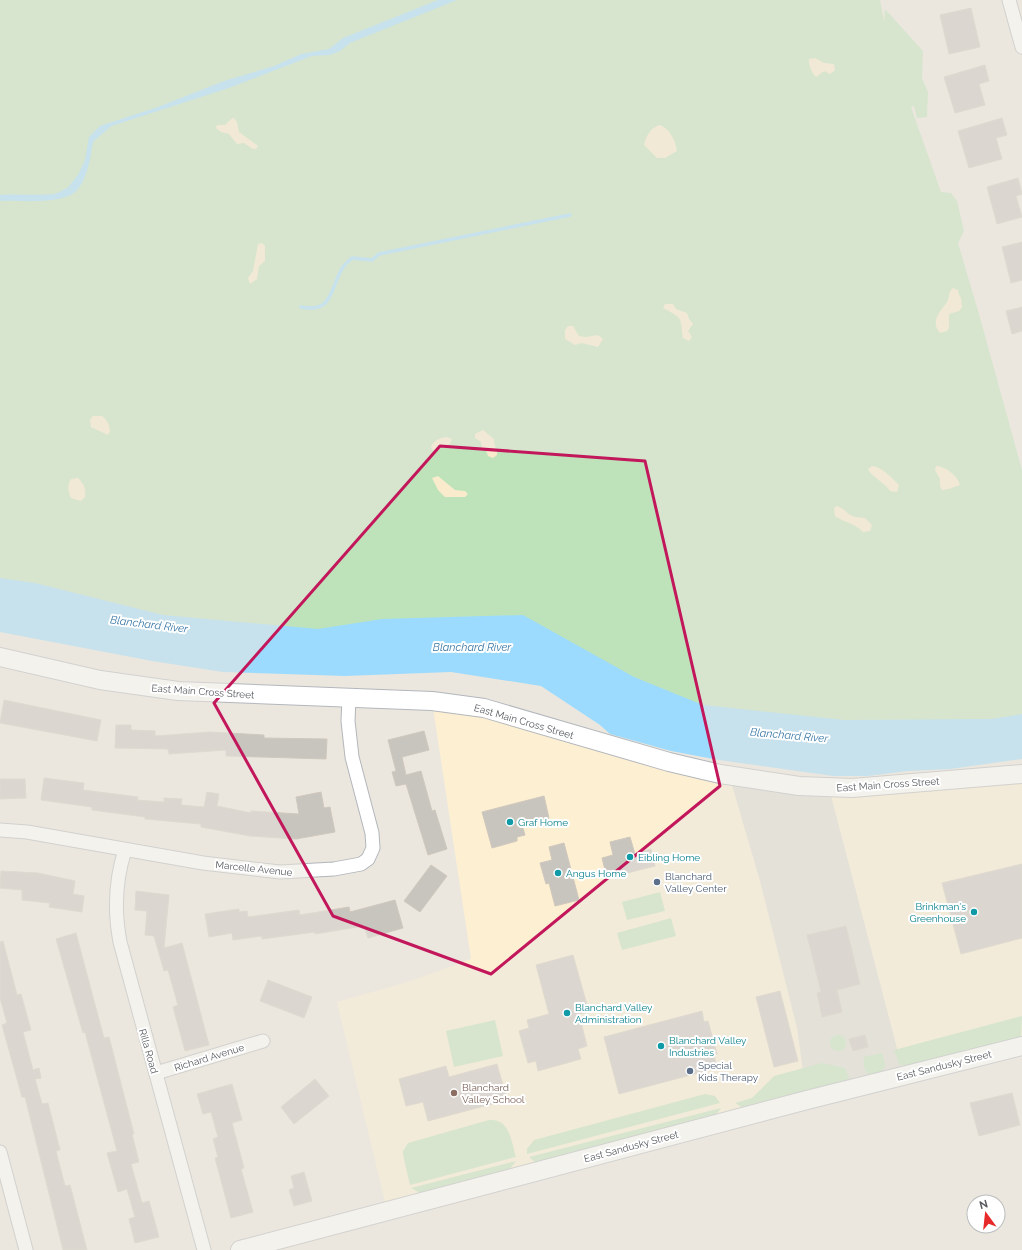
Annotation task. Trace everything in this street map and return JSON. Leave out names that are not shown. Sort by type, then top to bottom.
[{"type":"main road","name":"East Main Cross Street","points":[[0,657],[100,680],[134,686],[223,694],[432,701],[484,708],[669,762],[729,775],[799,786],[852,788],[1022,774]]},
{"type":"main road","name":"East Sandusky Street","points":[[240,1250],[799,1102],[1022,1046]]},
{"type":"street","points":[[1009,0],[1022,47]]},
{"type":"street","name":"Marcelle Avenue","points":[[0,830],[26,832],[125,850],[280,872],[311,872],[361,864],[368,859],[373,848],[372,833],[352,757],[348,721],[349,698]]},
{"type":"street","name":"Rilla Road","points":[[125,850],[118,871],[116,889],[116,925],[128,977],[156,1073],[204,1250]]},
{"type":"street","name":"Richard Avenue","points":[[156,1073],[263,1041]]},
{"type":"street","points":[[0,1152],[26,1250]]},
{"type":"highlighted area","points":[[440,446],[645,461],[720,786],[491,974],[333,916],[214,703]]},
{"type":"shaded area","name":"Blanchard Valley Center","points":[[432,701],[764,782],[1022,774],[1022,1046],[387,1210],[337,1002],[408,982],[471,959]]},
{"type":"shaded area","points":[[729,775],[829,788],[904,1075],[807,1100],[797,1028],[760,881]]},
{"type":"green space","points":[[0,0],[880,0],[884,21],[885,9],[923,51],[922,78],[928,92],[927,117],[917,118],[914,106],[911,107],[941,192],[951,193],[957,201],[964,231],[958,243],[1022,470],[1022,730],[676,726],[520,647],[0,606]]},
{"type":"green space","points":[[660,892],[665,911],[627,920],[622,902]]},
{"type":"green space","points":[[671,918],[676,936],[622,950],[617,933]]},
{"type":"green space","points":[[1022,1016],[1021,1038],[906,1067],[899,1064],[894,1050]]},
{"type":"green space","points":[[495,1020],[503,1056],[454,1067],[446,1031]]},
{"type":"green space","points":[[838,1035],[844,1037],[846,1043],[844,1049],[838,1051],[832,1049],[830,1043],[832,1037]]},
{"type":"green space","points":[[882,1053],[885,1066],[884,1068],[879,1072],[870,1075],[864,1067],[864,1057]]},
{"type":"green space","points":[[822,1063],[845,1068],[849,1078],[845,1083],[745,1109],[735,1103],[752,1098],[774,1076]]},
{"type":"green space","points":[[705,1094],[715,1096],[720,1103],[527,1154],[527,1149],[534,1140]]},
{"type":"green space","points":[[721,1108],[715,1116],[543,1163],[535,1162],[529,1157]]},
{"type":"green space","points":[[489,1120],[496,1120],[505,1127],[511,1138],[516,1157],[410,1185],[403,1155],[403,1151],[408,1143]]},
{"type":"green space","points":[[516,1161],[509,1170],[422,1194],[411,1188]]},
{"type":"sand","points":[[815,58],[824,63],[834,64],[835,70],[830,74],[824,71],[816,77],[809,61],[809,59]]},
{"type":"sand","points":[[234,118],[237,122],[239,132],[258,146],[256,149],[253,149],[244,143],[237,144],[229,134],[221,132],[216,128],[217,125],[225,125]]},
{"type":"sand","points":[[660,125],[667,129],[672,135],[677,151],[665,158],[657,158],[644,145],[649,132]]},
{"type":"sand","points":[[262,243],[265,246],[265,261],[259,266],[257,279],[250,284],[248,278],[253,271],[258,244]]},
{"type":"sand","points":[[953,288],[958,290],[962,307],[959,311],[949,314],[949,328],[947,331],[940,333],[936,324],[937,317],[947,302],[950,291]]},
{"type":"sand","points":[[665,304],[673,304],[676,309],[687,313],[693,324],[688,331],[692,337],[689,341],[683,338],[680,319],[675,314],[663,308]]},
{"type":"sand","points":[[568,326],[573,326],[579,336],[586,337],[598,335],[603,339],[598,347],[582,343],[575,345],[565,339],[565,330]]},
{"type":"sand","points":[[93,416],[102,416],[108,422],[110,431],[108,435],[91,427],[90,420]]},
{"type":"sand","points":[[483,430],[494,439],[497,455],[493,458],[488,456],[486,450],[482,447],[481,442],[475,438],[475,434]]},
{"type":"sand","points":[[447,437],[452,439],[450,444],[434,452],[431,447],[434,443]]},
{"type":"sand","points":[[872,466],[883,471],[899,485],[897,492],[890,491],[872,475],[868,469]]},
{"type":"sand","points":[[936,466],[940,466],[951,472],[957,478],[960,485],[942,490],[940,486],[940,479],[935,470]]},
{"type":"sand","points":[[438,476],[455,490],[465,491],[468,494],[465,497],[445,497],[438,490],[432,478]]},
{"type":"sand","points":[[78,478],[85,489],[85,497],[81,501],[71,498],[68,486],[71,479]]},
{"type":"sand","points":[[837,506],[854,517],[865,518],[872,525],[870,531],[863,532],[856,526],[835,516],[834,508]]},
{"type":"water","points":[[438,0],[457,0],[350,43],[340,51],[330,55],[312,56],[229,88],[102,129],[96,136],[93,143],[88,168],[83,182],[75,192],[68,196],[60,199],[39,201],[0,201],[0,195],[45,195],[71,190],[85,160],[89,137],[100,126],[158,107],[224,81],[274,66],[301,54],[329,49],[343,38]]},
{"type":"water","name":"Blanchard River","points":[[0,578],[35,583],[163,615],[318,629],[382,619],[523,615],[634,677],[703,705],[844,720],[991,719],[1022,714],[1022,759],[950,769],[908,771],[868,776],[833,776],[719,760],[671,751],[610,734],[600,725],[541,686],[451,672],[345,676],[223,672],[152,661],[0,632]]},
{"type":"building","points":[[971,8],[980,47],[949,54],[940,15]]},
{"type":"building","points":[[985,65],[989,81],[979,84],[985,105],[955,113],[944,77]]},
{"type":"building","points":[[1002,118],[1007,135],[996,138],[1002,159],[969,168],[958,131]]},
{"type":"building","points":[[1018,178],[1022,194],[1016,196],[1022,217],[997,224],[987,187]]},
{"type":"building","points":[[1022,242],[1022,280],[1011,283],[1002,247]]},
{"type":"building","points":[[1022,307],[1022,331],[1012,334],[1006,311]]},
{"type":"building","points":[[4,700],[101,720],[97,741],[0,723]]},
{"type":"building","points":[[116,725],[131,725],[131,730],[155,731],[155,736],[210,732],[264,735],[264,738],[327,739],[326,759],[226,756],[226,750],[169,754],[168,749],[115,748]]},
{"type":"building","points":[[424,731],[429,750],[402,757],[406,775],[421,771],[432,811],[435,810],[447,849],[428,855],[406,784],[396,786],[392,772],[396,771],[388,740]]},
{"type":"building","points":[[44,778],[84,783],[83,790],[138,797],[137,800],[164,802],[164,798],[182,799],[181,805],[204,807],[207,792],[219,794],[217,806],[251,813],[251,811],[299,814],[296,797],[321,792],[324,808],[330,807],[335,832],[296,839],[250,836],[201,827],[201,824],[145,819],[145,817],[92,810],[92,807],[41,800]]},
{"type":"building","points":[[0,779],[25,779],[26,798],[0,799]]},
{"type":"building","name":"Graf Home","points":[[544,796],[549,818],[522,825],[525,835],[517,837],[517,841],[492,848],[482,812]]},
{"type":"building","name":"Eibling Home","points":[[630,837],[635,854],[651,849],[655,866],[607,878],[602,858],[613,855],[610,842]]},
{"type":"building","name":"Angus Home","points":[[564,843],[579,900],[555,906],[549,883],[546,884],[540,863],[552,860],[549,847]]},
{"type":"building","name":"Brinkman's Greenhouse","points":[[1022,864],[1022,938],[961,954],[942,883]]},
{"type":"building","points":[[431,865],[447,876],[420,912],[404,901]]},
{"type":"building","points":[[1,871],[38,873],[75,881],[73,894],[84,896],[82,912],[49,907],[50,903],[22,900],[22,890],[0,888]]},
{"type":"building","points":[[136,891],[169,895],[164,948],[182,943],[209,1045],[185,1051],[173,1007],[178,1005],[168,970],[164,971],[154,936],[145,935],[147,911],[135,910]]},
{"type":"building","points":[[395,900],[403,928],[368,938],[364,926],[315,934],[315,932],[262,939],[262,936],[233,940],[232,933],[209,937],[205,914],[239,909],[239,912],[247,911],[248,917],[299,910],[300,915],[349,907],[350,912]]},
{"type":"building","points":[[846,926],[860,984],[837,990],[842,1012],[822,1017],[817,993],[821,992],[807,935]]},
{"type":"building","points":[[76,933],[104,1038],[109,1037],[134,1134],[132,1134],[139,1162],[131,1164],[142,1203],[149,1201],[159,1237],[135,1243],[129,1219],[135,1217],[127,1189],[118,1192],[107,1153],[117,1151],[85,1032],[83,1033],[56,939]]},
{"type":"building","points":[[3,941],[17,995],[21,994],[31,1030],[23,1032],[33,1070],[39,1068],[41,1078],[35,1079],[42,1104],[48,1103],[60,1150],[56,1151],[65,1186],[70,1185],[87,1250],[63,1250],[25,1097],[22,1097],[2,1025],[7,1023],[0,998],[0,942]]},
{"type":"building","name":"Blanchard Valley Administration","points":[[573,955],[589,1012],[579,1014],[587,1046],[578,1049],[581,1059],[538,1071],[536,1061],[528,1063],[519,1031],[529,1028],[527,1020],[549,1014],[536,965]]},
{"type":"building","points":[[268,980],[312,997],[304,1018],[260,1001]]},
{"type":"building","points":[[780,991],[798,1061],[774,1067],[756,997]]},
{"type":"building","name":"Blanchard Valley Industries","points":[[702,1011],[704,1022],[708,1021],[717,1054],[714,1055],[717,1068],[619,1094],[604,1037]]},
{"type":"building","points":[[865,1035],[868,1047],[853,1051],[849,1039]]},
{"type":"building","name":"Blanchard Valley School","points":[[497,1064],[507,1100],[428,1121],[423,1102],[406,1106],[399,1079],[446,1066],[449,1077]]},
{"type":"building","points":[[315,1079],[329,1096],[294,1124],[281,1107]]},
{"type":"building","points":[[232,1084],[242,1120],[232,1123],[244,1168],[241,1169],[253,1212],[231,1218],[215,1158],[218,1157],[213,1139],[218,1137],[211,1112],[203,1114],[197,1094]]},
{"type":"building","points":[[1012,1093],[1020,1125],[979,1136],[970,1103]]},
{"type":"building","points":[[304,1172],[312,1201],[294,1206],[289,1190],[294,1188],[291,1176]]},
{"type":"waterway","points":[[91,141],[109,126]]},
{"type":"waterway","points":[[53,197],[69,189],[80,175]]},
{"type":"waterway","points":[[301,307],[320,307],[325,303],[330,297],[343,267],[352,258],[372,260],[379,254],[570,215]]},
{"type":"place","name":"Graf Home","points":[[510,822]]},
{"type":"place","name":"Eibling Home","points":[[630,857]]},
{"type":"place","name":"Angus Home","points":[[558,873]]},
{"type":"place","name":"Blanchard Valley Center","points":[[657,882]]},
{"type":"place","name":"Brinkman's Greenhouse","points":[[974,912]]},
{"type":"place","name":"Blanchard Valley Administration","points":[[567,1013]]},
{"type":"place","name":"Blanchard Valley Industries","points":[[661,1046]]},
{"type":"place","name":"Special Kids Therapy","points":[[690,1071]]},
{"type":"place","name":"Blanchard Valley School","points":[[454,1093]]}]
